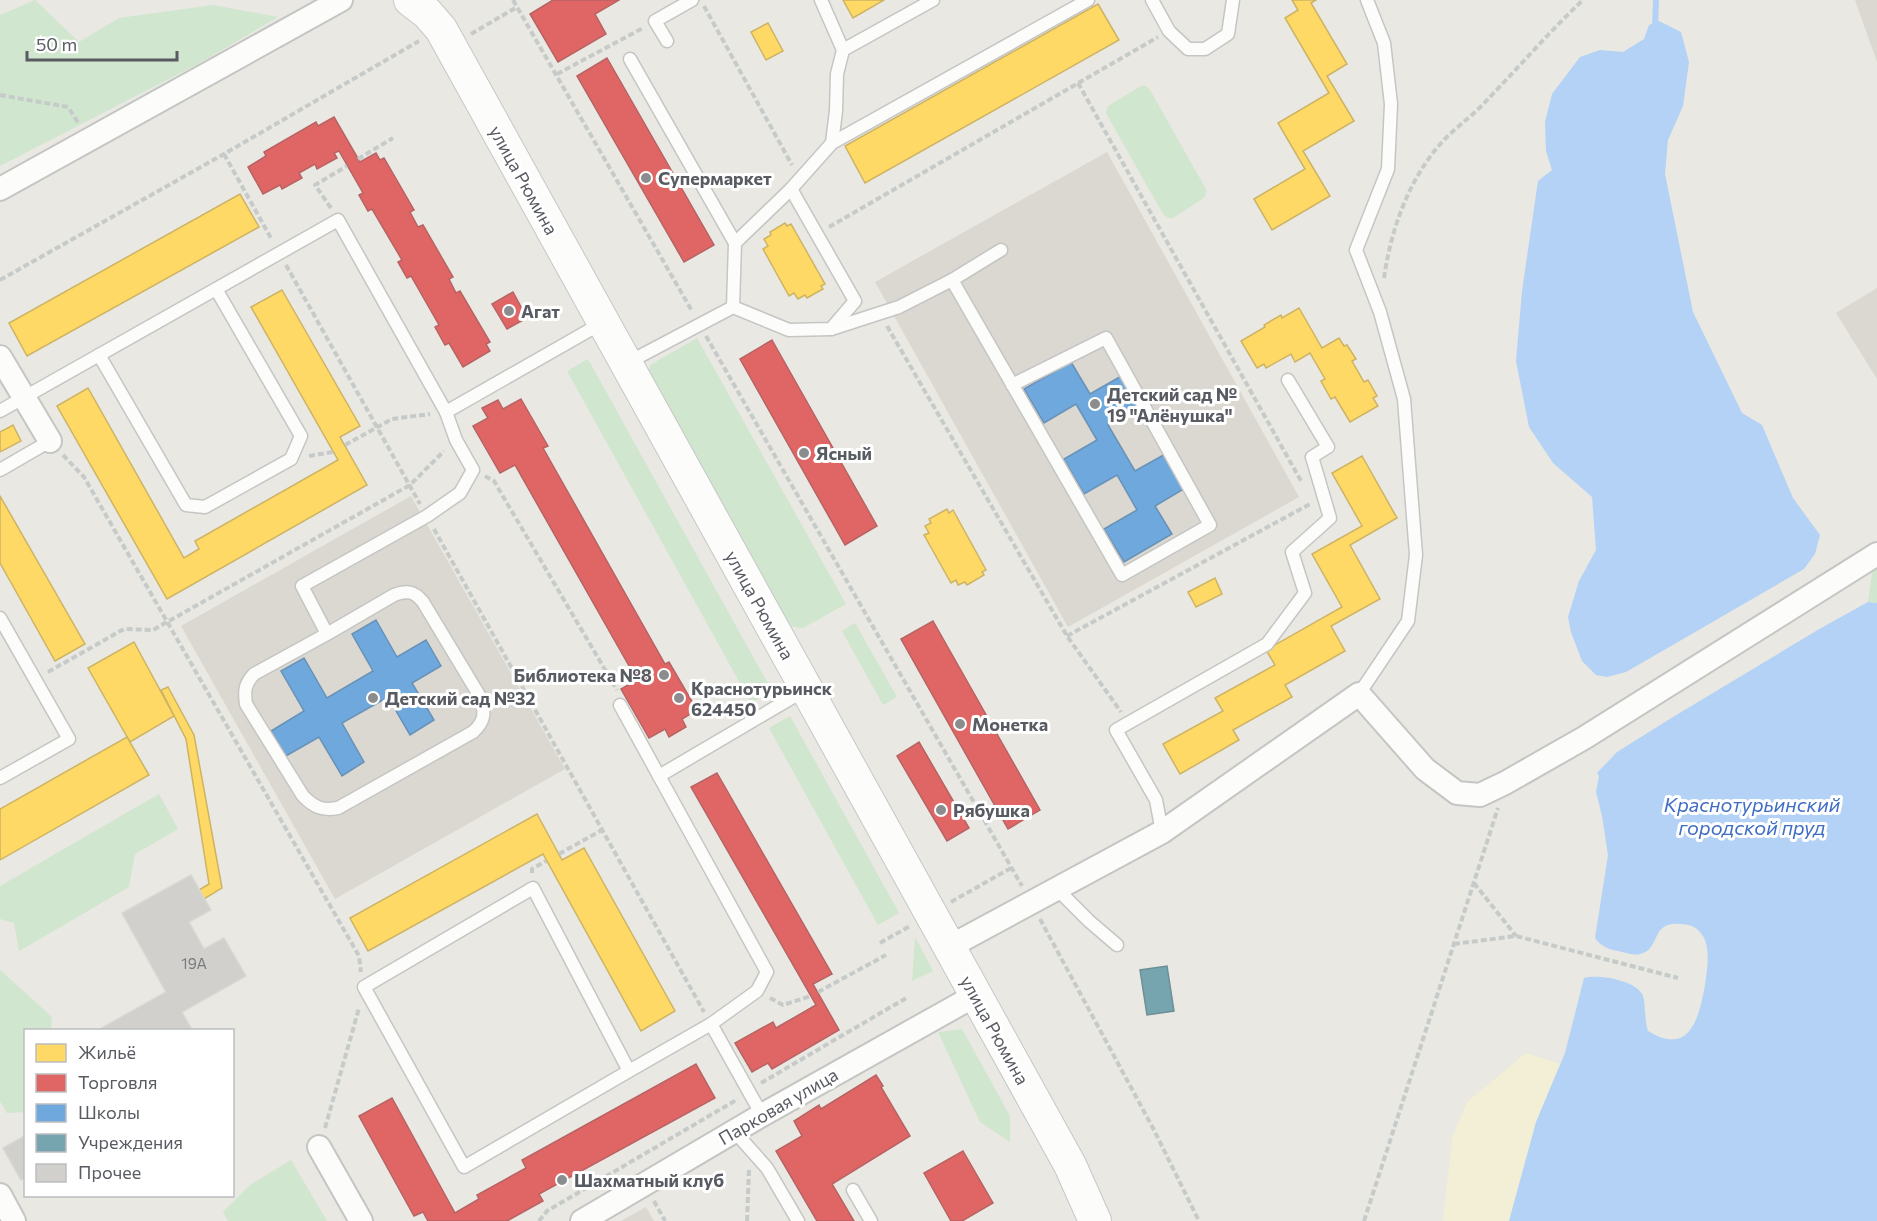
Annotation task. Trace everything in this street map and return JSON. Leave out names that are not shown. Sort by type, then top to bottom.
[{"type":"main road","name":"улица Рюмина","points":[[410,0],[427,13],[441,29],[1070,1165],[1095,1221]]},
{"type":"street","points":[[0,189],[341,0]]},
{"type":"street","points":[[0,357],[50,441]]},
{"type":"street","points":[[949,946],[1162,832],[1359,694],[1425,769],[1456,793],[1480,795],[1584,738],[1877,554]]},
{"type":"street","name":"Парковая улица","points":[[582,1221],[734,1131],[976,995]]},
{"type":"street","points":[[319,1147],[361,1221]]},
{"type":"street","points":[[0,1195],[14,1221]]},
{"type":"lane","points":[[667,41],[655,21],[692,0]]},
{"type":"lane","points":[[821,0],[843,50],[837,74],[832,143]]},
{"type":"lane","points":[[843,50],[933,0]]},
{"type":"lane","points":[[735,243],[795,184],[832,143],[1088,0]]},
{"type":"lane","points":[[1152,0],[1169,31],[1188,50],[1205,49],[1228,34],[1233,0]]},
{"type":"lane","points":[[1359,694],[1408,621],[1416,555],[1404,399],[1380,312],[1356,250],[1388,169],[1391,104],[1384,43],[1367,0]]},
{"type":"lane","points":[[630,59],[735,243],[733,307]]},
{"type":"lane","points":[[795,184],[822,232],[855,301],[831,329]]},
{"type":"lane","points":[[0,411],[338,220],[446,412],[456,440],[473,470],[460,493],[427,516],[302,586],[327,634]]},
{"type":"lane","points":[[626,363],[733,307],[789,330],[831,329],[899,307],[952,280],[1001,250]]},
{"type":"lane","points":[[952,280],[1012,385],[1122,575],[1210,525],[1106,338],[1012,385]]},
{"type":"lane","points":[[99,355],[186,505],[205,507],[291,459],[301,436],[216,289]]},
{"type":"lane","points":[[446,412],[603,322]]},
{"type":"lane","points":[[1162,832],[1156,800],[1116,730],[1267,644],[1305,593],[1292,552],[1330,518],[1312,457],[1328,447],[1288,380]]},
{"type":"lane","points":[[0,470],[50,441]]},
{"type":"lane","points":[[405,591],[417,594],[482,700],[485,714],[481,725],[473,732],[338,808],[326,810],[313,806],[303,796],[246,704],[244,691],[247,681],[254,674],[327,634],[394,594],[405,591]]},
{"type":"lane","points":[[0,618],[69,739],[0,778]]},
{"type":"lane","points":[[659,776],[806,689]]},
{"type":"lane","points":[[620,705],[766,972],[757,991],[711,1024],[464,1167],[363,987],[533,888],[629,1071]]},
{"type":"lane","points":[[1056,888],[1117,945]]},
{"type":"lane","points":[[711,1024],[762,1115]]},
{"type":"lane","points":[[734,1131],[767,1168],[798,1221]]},
{"type":"lane","points":[[853,1190],[871,1221]]},
{"type":"path","points":[[513,0],[1031,902],[1154,1130],[1199,1221]]},
{"type":"path","points":[[701,0],[795,184]]},
{"type":"path","points":[[1380,312],[1387,255],[1411,183],[1443,141],[1486,102],[1532,50],[1583,0]]},
{"type":"path","points":[[0,280],[461,17],[471,34],[517,7]]},
{"type":"path","points":[[557,74],[655,21]]},
{"type":"path","points":[[822,232],[1169,31]]},
{"type":"path","points":[[1078,84],[1302,482]]},
{"type":"path","points":[[0,95],[68,107],[89,140]]},
{"type":"path","points":[[358,159],[393,138]]},
{"type":"path","points":[[224,154],[711,1024]]},
{"type":"path","points":[[338,220],[315,185],[347,166]]},
{"type":"path","points":[[822,219],[822,232]]},
{"type":"path","points":[[880,314],[1067,636],[1129,723]]},
{"type":"path","points":[[345,445],[392,418],[446,412]]},
{"type":"path","points":[[35,679],[124,628],[153,630],[410,485],[456,440]]},
{"type":"path","points":[[50,441],[84,477],[359,956],[363,987],[355,1026],[319,1147]]},
{"type":"path","points":[[473,470],[494,481],[619,694],[620,705]]},
{"type":"path","points":[[1067,636],[1313,502]]},
{"type":"path","points":[[1364,1221],[1497,811]]},
{"type":"path","points":[[558,854],[602,830]]},
{"type":"path","points":[[1474,882],[1516,936]]},
{"type":"path","points":[[1454,944],[1516,936],[1678,978]]},
{"type":"path","points":[[818,992],[886,955]]},
{"type":"path","points":[[757,991],[783,1005],[811,996]]},
{"type":"path","points":[[539,1221],[547,1211],[779,1071],[908,997]]},
{"type":"path","points":[[747,1221],[749,1148]]},
{"type":"shaded area","points":[[1855,0],[1877,0],[1877,62]]},
{"type":"shaded area","name":"Детский сад № 19 \"Алёнушка\"","points":[[1107,152],[1299,497],[1068,627],[875,282]]},
{"type":"shaded area","points":[[1877,288],[1877,379],[1836,313]]},
{"type":"shaded area","name":"Детский сад №32","points":[[411,496],[565,769],[335,899],[181,626]]},
{"type":"shaded area","points":[[646,1207],[654,1221],[621,1221]]},
{"type":"green space","points":[[35,0],[79,42],[119,18],[213,5],[278,17],[196,65],[0,166],[0,15]]},
{"type":"green space","points":[[1141,86],[1146,86],[1150,90],[1207,191],[1204,198],[1173,218],[1168,218],[1163,214],[1106,113],[1108,106]]},
{"type":"green space","points":[[697,338],[846,604],[803,628],[789,626],[648,376],[650,365]]},
{"type":"green space","points":[[588,359],[772,691],[751,703],[567,371]]},
{"type":"green space","points":[[1877,565],[1877,603],[1868,602],[1873,567]]},
{"type":"green space","points":[[855,623],[897,697],[883,705],[842,631]]},
{"type":"green space","points":[[790,716],[899,913],[878,925],[769,728]]},
{"type":"green space","points":[[159,794],[178,829],[135,854],[129,887],[19,951],[14,923],[0,919],[0,886]]},
{"type":"green space","points":[[915,937],[933,971],[912,981]]},
{"type":"green space","points":[[0,970],[52,1017],[51,1029],[24,1029],[24,1112],[7,1113],[0,1101]]},
{"type":"green space","points":[[962,1029],[1010,1116],[1010,1142],[980,1122],[938,1032]]},
{"type":"green space","points":[[291,1160],[327,1221],[228,1221],[223,1212],[250,1185]]},
{"type":"sand","points":[[1526,1053],[1560,1064],[1536,1122],[1509,1221],[1443,1221],[1452,1138],[1467,1102]]},
{"type":"water","points":[[1659,21],[1681,32],[1689,62],[1683,106],[1668,140],[1665,174],[1693,312],[1742,413],[1762,425],[1793,498],[1820,535],[1815,554],[1804,569],[1626,672],[1607,677],[1596,675],[1582,661],[1568,617],[1579,581],[1596,550],[1592,497],[1553,463],[1529,427],[1516,361],[1522,291],[1538,181],[1552,170],[1546,151],[1545,122],[1552,94],[1580,57],[1600,50],[1623,52],[1644,39],[1649,25]]},
{"type":"water","name":"Краснотурьинский городской пруд","points":[[1868,602],[1877,603],[1877,1221],[1509,1221],[1536,1122],[1565,1053],[1584,978],[1615,979],[1638,989],[1643,997],[1648,1031],[1662,1038],[1683,1037],[1695,1021],[1703,998],[1707,945],[1695,928],[1680,924],[1664,927],[1651,947],[1638,954],[1607,948],[1595,938],[1608,855],[1596,792],[1599,776],[1597,773],[1617,752]]},
{"type":"building: Жильё","points":[[843,0],[884,0],[853,18]]},
{"type":"building: Жильё","points":[[1292,0],[1316,0],[1311,3],[1347,64],[1327,76],[1354,121],[1303,151],[1330,196],[1272,230],[1254,199],[1305,169],[1278,123],[1329,93],[1285,18],[1298,10]]},
{"type":"building: Жильё","points":[[1098,4],[1119,40],[865,183],[845,146]]},
{"type":"building: Жильё","points":[[768,23],[783,51],[766,60],[751,32]]},
{"type":"building: Жильё","points":[[240,194],[259,227],[27,356],[9,323]]},
{"type":"building: Жильё","points":[[785,223],[787,226],[791,224],[825,284],[821,286],[823,289],[807,298],[805,295],[798,299],[794,293],[789,296],[763,249],[768,246],[764,239],[771,235],[770,232]]},
{"type":"building: Жильё","points":[[282,290],[360,426],[340,437],[367,485],[167,599],[57,406],[88,388],[184,558],[199,549],[195,541],[338,460],[251,307]]},
{"type":"building: Жильё","points":[[1299,308],[1322,348],[1339,338],[1344,346],[1347,345],[1356,359],[1352,361],[1364,382],[1368,380],[1377,396],[1373,398],[1378,406],[1350,422],[1335,397],[1331,399],[1321,381],[1325,379],[1310,353],[1295,362],[1291,354],[1266,368],[1264,364],[1257,368],[1241,341],[1281,315],[1282,318]]},
{"type":"building: Жильё","points":[[13,425],[21,441],[0,452],[0,432]]},
{"type":"building: Жильё","points":[[1362,456],[1397,518],[1350,545],[1380,599],[1331,626],[1345,651],[1285,685],[1292,697],[1233,730],[1239,740],[1180,774],[1163,744],[1223,711],[1215,698],[1275,665],[1266,650],[1342,607],[1312,554],[1362,526],[1332,473]]},
{"type":"building: Жильё","points":[[0,496],[85,644],[55,661],[0,563]]},
{"type":"building: Жильё","points":[[947,509],[949,513],[953,510],[986,570],[982,572],[984,575],[967,585],[965,582],[958,585],[956,580],[951,583],[924,535],[929,533],[925,526],[931,523],[929,519]]},
{"type":"building: Жильё","points":[[1215,578],[1222,594],[1196,607],[1188,592]]},
{"type":"building: Жильё","points":[[134,642],[174,716],[130,742],[88,668]]},
{"type":"building: Жильё","points":[[168,687],[194,735],[222,888],[204,899],[199,890],[209,884],[186,739],[161,690]]},
{"type":"building: Жильё","points":[[127,737],[149,775],[0,860],[0,809]]},
{"type":"building: Жильё","points":[[537,814],[562,860],[584,848],[675,1011],[641,1031],[543,854],[368,951],[350,918]]},
{"type":"building: Торговля","points":[[553,0],[619,0],[595,14],[606,34],[558,62],[530,14]]},
{"type":"building: Торговля","points":[[607,58],[714,245],[684,262],[577,76]]},
{"type":"building: Торговля","points":[[334,117],[360,162],[376,153],[380,160],[384,158],[414,210],[410,212],[418,227],[423,225],[453,277],[449,279],[456,293],[460,291],[490,342],[486,344],[490,351],[463,367],[449,343],[445,345],[435,327],[439,325],[411,276],[407,278],[398,262],[402,260],[372,209],[368,211],[359,195],[363,193],[339,151],[334,153],[337,158],[317,169],[315,164],[299,173],[302,178],[282,189],[280,185],[263,194],[248,167],[266,156],[264,152],[316,122],[318,126]]},
{"type":"building: Торговля","points":[[513,292],[527,318],[507,329],[492,304]]},
{"type":"building: Торговля","points":[[772,340],[877,526],[845,545],[740,359]]},
{"type":"building: Торговля","points":[[521,399],[548,446],[543,448],[665,664],[669,662],[697,710],[682,719],[686,727],[669,737],[665,729],[649,738],[621,689],[637,680],[515,465],[500,473],[473,426],[488,418],[482,408],[498,400],[503,409]]},
{"type":"building: Торговля","points":[[933,621],[1040,810],[1008,829],[901,639]]},
{"type":"building: Торговля","points":[[919,742],[969,828],[947,841],[897,756]]},
{"type":"building: Торговля","points":[[717,773],[832,974],[813,984],[839,1030],[772,1069],[768,1063],[752,1072],[735,1043],[773,1022],[776,1028],[816,1005],[691,787]]},
{"type":"building: Торговля","points":[[696,1064],[715,1098],[539,1194],[543,1201],[507,1221],[428,1221],[423,1212],[414,1216],[359,1116],[392,1098],[455,1213],[479,1199],[477,1195],[526,1168],[522,1160]]},
{"type":"building: Торговля","points":[[876,1075],[910,1136],[832,1184],[854,1221],[817,1221],[776,1151],[802,1136],[794,1121],[819,1105],[821,1109]]},
{"type":"building: Торговля","points":[[963,1151],[993,1203],[962,1221],[951,1221],[924,1173]]},
{"type":"building: Школы","points":[[1071,362],[1090,394],[1123,375],[1141,406],[1108,425],[1135,471],[1167,453],[1187,487],[1155,506],[1172,534],[1124,562],[1104,529],[1137,510],[1117,475],[1084,494],[1064,459],[1097,440],[1076,404],[1044,423],[1024,389]]},
{"type":"building: Школы","points":[[376,620],[397,657],[426,640],[441,666],[412,683],[434,720],[410,735],[388,697],[342,723],[364,762],[342,776],[319,737],[286,756],[271,731],[304,711],[281,671],[304,658],[327,698],[373,671],[352,634]]},
{"type":"building: Учреждения","points":[[1167,966],[1174,1011],[1147,1015],[1140,970]]},
{"type":"building: Прочее","points":[[191,875],[211,910],[189,922],[204,949],[224,938],[246,976],[182,1012],[191,1029],[100,1029],[166,992],[122,913]]},
{"type":"building: Прочее","points":[[24,1136],[24,1178],[21,1180],[3,1148]]},
{"type":"waterway","points":[[1655,29],[1656,0]]},
{"type":"place","name":"Супермаркет","points":[[646,178]]},
{"type":"place","name":"Агат","points":[[509,311]]},
{"type":"place","name":"Детский сад № 19 \"Алёнушка\"","points":[[1095,404]]},
{"type":"place","name":"Ясный","points":[[804,453]]},
{"type":"place","name":"Библиотека №8","points":[[664,675]]},
{"type":"place","name":"Детский сад №32","points":[[373,698]]},
{"type":"place","name":"Краснотурьинск 624450","points":[[679,698]]},
{"type":"place","name":"Монетка","points":[[960,724]]},
{"type":"place","name":"Рябушка","points":[[941,810]]},
{"type":"place","name":"Шахматный клуб","points":[[562,1180]]}]
